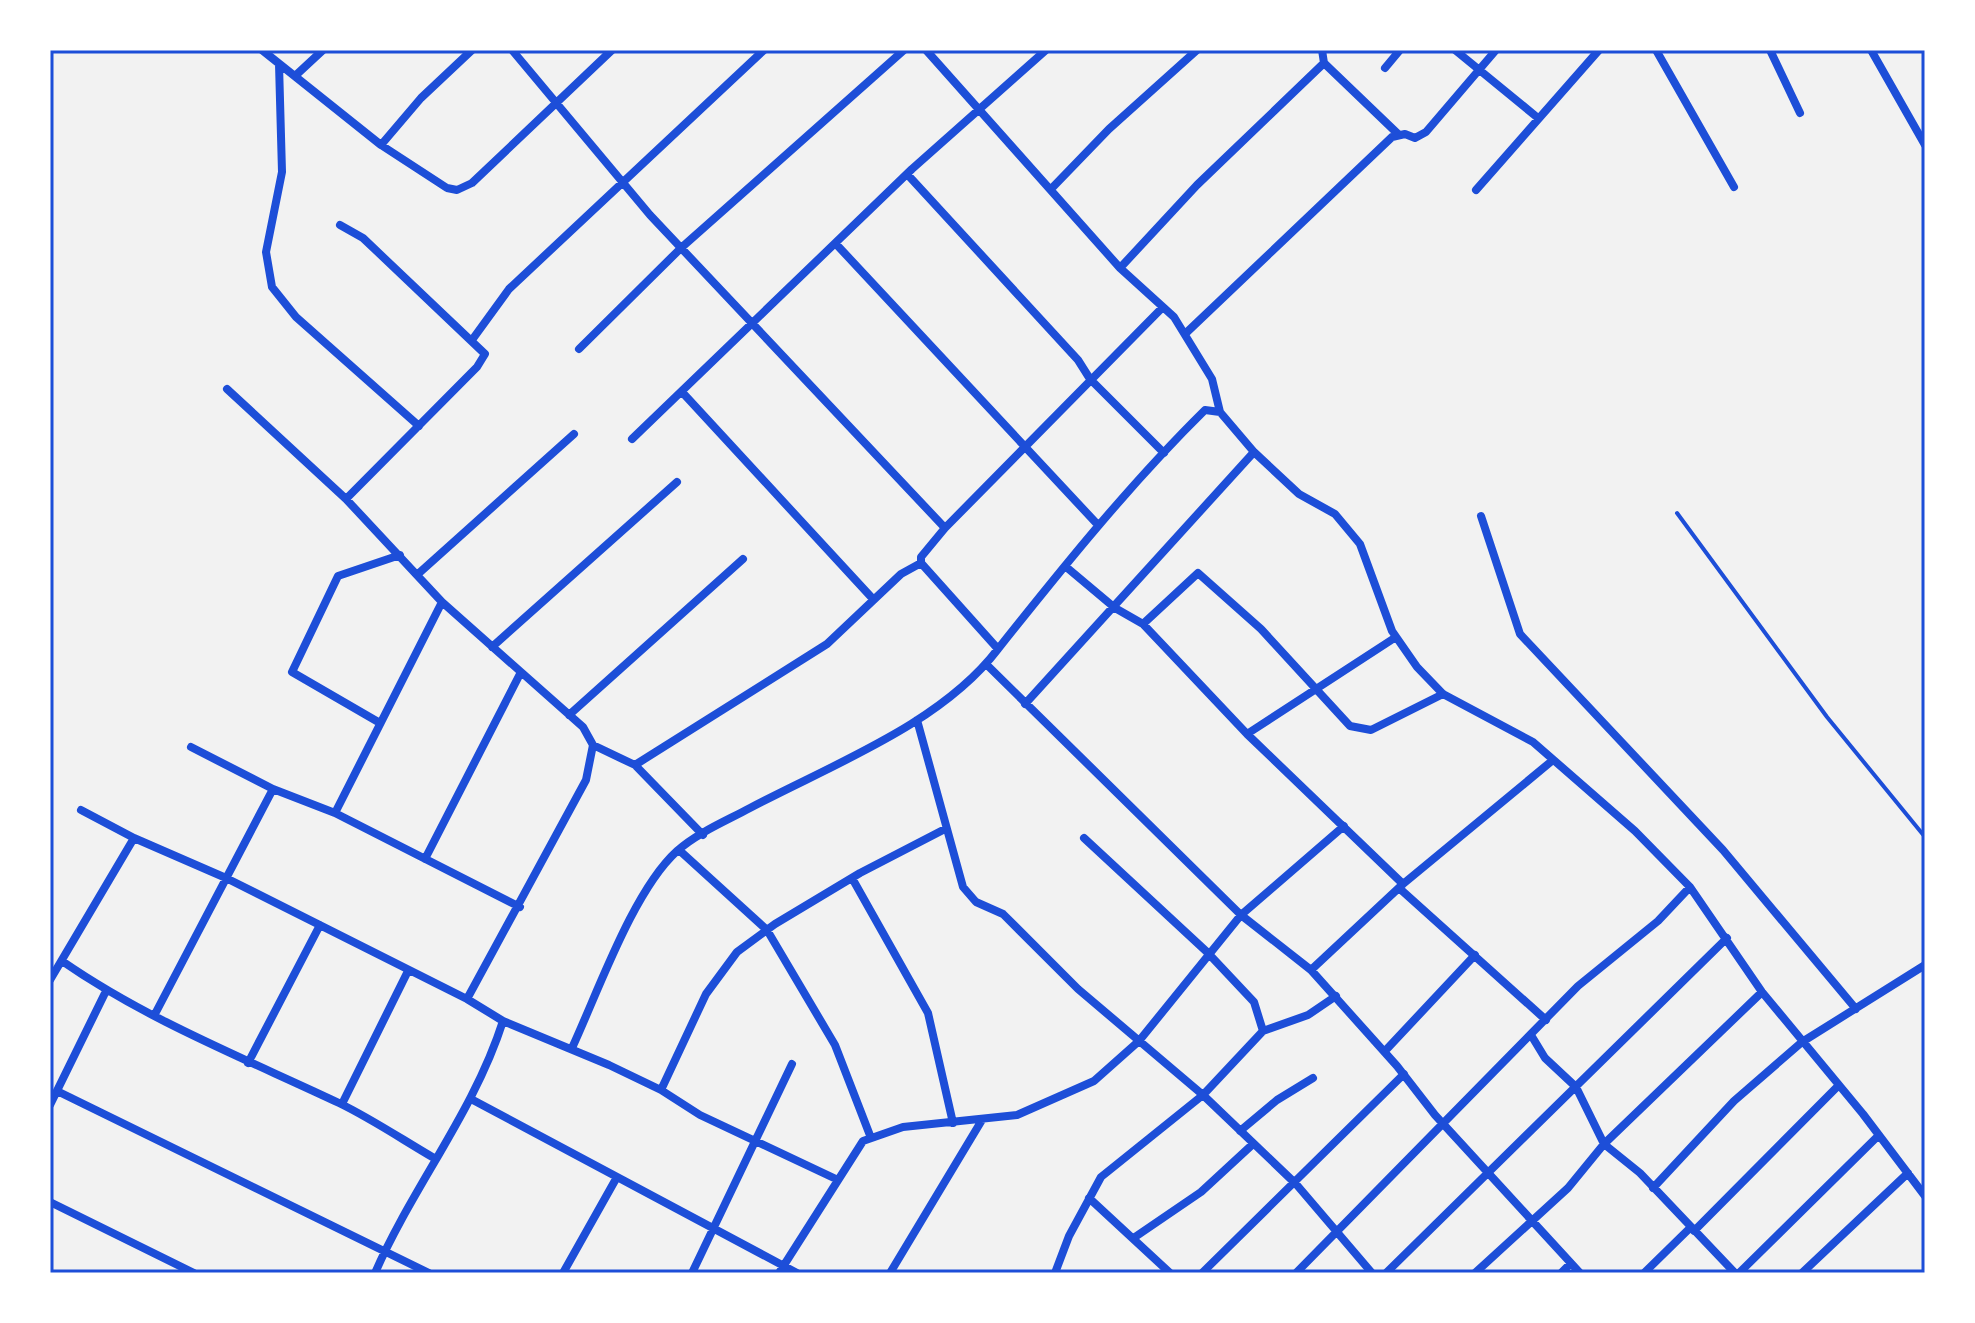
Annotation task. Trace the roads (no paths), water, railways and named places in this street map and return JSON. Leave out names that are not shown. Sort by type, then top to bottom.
[{"type":"street","points":[[262,50],[381,145],[447,188],[457,190],[472,183],[612,50]]},
{"type":"street","points":[[295,76],[323,50]]},
{"type":"street","points":[[381,145],[421,98],[472,50]]},
{"type":"street","points":[[512,50],[622,184],[751,325],[945,528]]},
{"type":"street","points":[[472,340],[509,289],[764,50]]},
{"type":"street","points":[[579,349],[681,248],[904,50]]},
{"type":"street","points":[[926,50],[1120,268],[1186,333],[1212,379],[1220,412],[1254,452],[1299,494],[1335,514],[1360,544],[1396,637],[1443,694],[1533,742],[1635,831],[1690,887],[1762,992],[1925,1196]]},
{"type":"street","points":[[632,439],[907,174],[1046,50]]},
{"type":"street","points":[[1052,188],[1109,129],[1197,50]]},
{"type":"street","points":[[1322,50],[1324,63],[1398,134],[1415,138],[1426,132],[1496,50]]},
{"type":"street","points":[[1385,68],[1400,50]]},
{"type":"street","points":[[1455,50],[1538,118]]},
{"type":"street","points":[[1476,190],[1599,50]]},
{"type":"street","points":[[1656,50],[1734,187]]},
{"type":"street","points":[[1770,50],[1800,113]]},
{"type":"street","points":[[1871,50],[1922,146],[1925,145]]},
{"type":"street","points":[[1120,268],[1197,185],[1324,63]]},
{"type":"street","points":[[279,64],[282,172],[266,252],[272,287],[296,317],[419,426]]},
{"type":"street","points":[[1186,333],[1398,134]]},
{"type":"street","points":[[907,174],[1078,360],[1090,379],[1164,453]]},
{"type":"street","points":[[340,225],[363,238],[485,354],[477,367],[346,499]]},
{"type":"street","points":[[836,244],[1098,525]]},
{"type":"street","points":[[998,649],[921,563],[921,557],[1022,447],[1162,308]]},
{"type":"street","points":[[227,389],[346,499],[442,602],[583,727],[593,745],[635,765],[703,835]]},
{"type":"street","points":[[682,392],[873,599]]},
{"type":"street","points":[[572,1048],[643,892],[679,850],[917,720],[986,664],[1098,525],[1205,410],[1220,412]]},
{"type":"street","points":[[418,574],[490,513],[574,434]]},
{"type":"street","points":[[1025,704],[1254,452]]},
{"type":"street","points":[[492,647],[677,482]]},
{"type":"street","points":[[1481,516],[1520,634],[1723,850],[1856,1009]]},
{"type":"street","points":[[380,723],[292,672],[338,576],[400,555]]},
{"type":"street","points":[[569,715],[743,559]]},
{"type":"street","points":[[635,765],[827,644],[901,574],[921,563]]},
{"type":"street","points":[[1065,566],[1115,608],[1143,624],[1247,734],[1344,826],[1401,886],[1546,1020]]},
{"type":"street","points":[[1143,624],[1198,573],[1261,629],[1350,726],[1371,730],[1443,694]]},
{"type":"street","points":[[335,813],[442,602]]},
{"type":"street","points":[[1247,734],[1313,688],[1396,637]]},
{"type":"street","points":[[986,664],[1241,915],[1311,970],[1385,1051],[1442,1122],[1580,1273]]},
{"type":"street","points":[[425,859],[521,672]]},
{"type":"street","points":[[917,720],[963,887],[976,902],[1003,914],[1078,989],[1203,1095],[1296,1184],[1372,1273]]},
{"type":"street","points":[[467,999],[520,907],[586,780],[593,745]]},
{"type":"street","points":[[191,747],[273,789],[335,813],[520,907]]},
{"type":"street","points":[[1311,970],[1401,886],[1553,760]]},
{"type":"street","points":[[155,1014],[273,789]]},
{"type":"street","points":[[81,810],[134,838],[226,878],[467,999],[503,1021],[572,1048],[661,1090],[700,1115],[836,1179]]},
{"type":"street","points":[[781,1270],[836,1179],[863,1141],[903,1127],[1017,1115],[1094,1081],[1139,1041],[1207,952],[1241,915],[1344,826]]},
{"type":"street","points":[[661,1090],[720,973],[737,952],[852,878],[945,829]]},
{"type":"street","points":[[50,980],[134,838]]},
{"type":"street","points":[[1084,838],[1207,952],[1254,1002],[1263,1031]]},
{"type":"street","points":[[679,850],[767,930],[835,1045],[871,1138]]},
{"type":"street","points":[[852,878],[928,1013],[953,1123]]},
{"type":"street","points":[[1296,1273],[1578,986],[1658,921],[1690,887]]},
{"type":"street","points":[[248,1063],[320,925]]},
{"type":"street","points":[[1386,1273],[1727,938]]},
{"type":"street","points":[[1385,1051],[1475,955]]},
{"type":"street","points":[[62,961],[106,991],[248,1063],[342,1104],[434,1158]]},
{"type":"street","points":[[1653,1188],[1734,1101],[1802,1042],[1925,965]]},
{"type":"street","points":[[342,1104],[408,971]]},
{"type":"street","points":[[50,1105],[106,991]]},
{"type":"street","points":[[1475,1273],[1568,1188],[1604,1144],[1762,992]]},
{"type":"street","points":[[1055,1273],[1101,1177],[1203,1095],[1263,1031],[1308,1015],[1336,996]]},
{"type":"street","points":[[375,1273],[434,1158],[471,1099],[503,1021]]},
{"type":"street","points":[[1531,1035],[1545,1058],[1576,1087],[1604,1144],[1653,1188],[1737,1273],[1879,1135]]},
{"type":"street","points":[[692,1273],[792,1064]]},
{"type":"street","points":[[1202,1273],[1296,1184],[1404,1074]]},
{"type":"street","points":[[1240,1131],[1277,1100],[1313,1078]]},
{"type":"street","points":[[1644,1273],[1838,1086]]},
{"type":"street","points":[[57,1091],[429,1273]]},
{"type":"street","points":[[471,1099],[712,1229],[781,1270],[797,1273]]},
{"type":"street","points":[[890,1273],[982,1120]]},
{"type":"street","points":[[1135,1237],[1201,1192],[1253,1144]]},
{"type":"street","points":[[1802,1273],[1908,1173]]},
{"type":"street","points":[[563,1273],[617,1177]]},
{"type":"street","points":[[1089,1198],[1135,1237],[1170,1273]]},
{"type":"street","points":[[50,1202],[194,1273]]},
{"type":"street","points":[[1561,1273],[1571,1263]]},
{"type":"lane","points":[[1677,513],[1827,717],[1925,837]]}]
